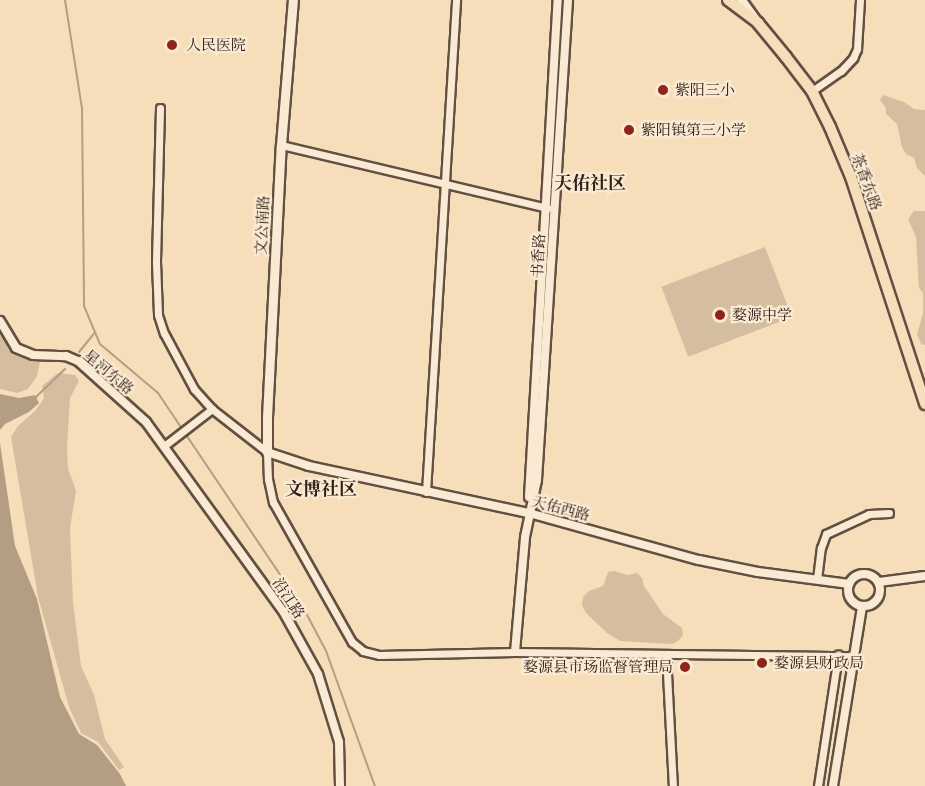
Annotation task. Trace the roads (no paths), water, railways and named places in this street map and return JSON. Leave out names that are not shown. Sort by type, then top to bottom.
[{"type":"main road","name":"文公南路","points":[[267,452],[281,145],[292,0]]},
{"type":"main road","name":"茶香东路","points":[[728,0],[758,23],[812,91],[851,177],[925,404]]},
{"type":"main road","points":[[741,0],[758,23]]},
{"type":"street","points":[[426,492],[456,0]]},
{"type":"street","name":"书香路","points":[[515,652],[529,513],[549,208],[558,0]]},
{"type":"street","name":"书香路","points":[[549,208],[568,0]]},
{"type":"street","points":[[812,91],[841,71],[854,58],[857,49],[860,0]]},
{"type":"street","points":[[160,108],[156,262],[158,315],[164,333],[194,388],[212,409],[267,452],[268,479],[273,502],[352,642],[363,651],[379,655],[515,652],[853,656]]},
{"type":"street","points":[[281,145],[549,208]]},
{"type":"street","name":"星河东路","points":[[0,321],[10,340],[23,352],[66,356],[89,369],[146,422],[164,447]]},
{"type":"street","points":[[164,447],[212,409]]},
{"type":"street","name":"沿江路","points":[[164,447],[284,611],[318,674],[339,742],[340,786]]},
{"type":"street","name":"天佑西路","points":[[267,452],[309,466],[529,513],[699,560],[849,584]]},
{"type":"street","points":[[817,579],[826,534],[869,514],[889,513]]},
{"type":"street","points":[[863,574],[872,576],[879,582],[880,592],[876,601],[862,606],[850,598],[849,584],[855,577],[863,574]]},
{"type":"street","points":[[879,582],[925,576]]},
{"type":"street","points":[[833,786],[862,606]]},
{"type":"street","points":[[666,654],[673,786]]},
{"type":"street","points":[[818,786],[838,656]]},
{"type":"waterway","points":[[65,0],[82,108],[84,306],[100,344],[158,393],[306,613],[326,651],[375,786]]},
{"type":"waterway","points":[[79,352],[95,332]]},
{"type":"waterway","points":[[35,398],[65,369]]},
{"type":"place","name":"人民医院","points":[[172,45]]},
{"type":"place","name":"紫阳三小","points":[[663,90]]},
{"type":"place","name":"紫阳镇第三小学","points":[[629,130]]},
{"type":"place","name":"婺源中学","points":[[720,315]]},
{"type":"place","name":"婺源县财政局","points":[[762,663]]},
{"type":"place","name":"婺源县市场监督管理局","points":[[685,667]]},
{"type":"district","name":"天佑社区","points":[[590,183]]},
{"type":"district","name":"文博社区","points":[[321,489]]}]
